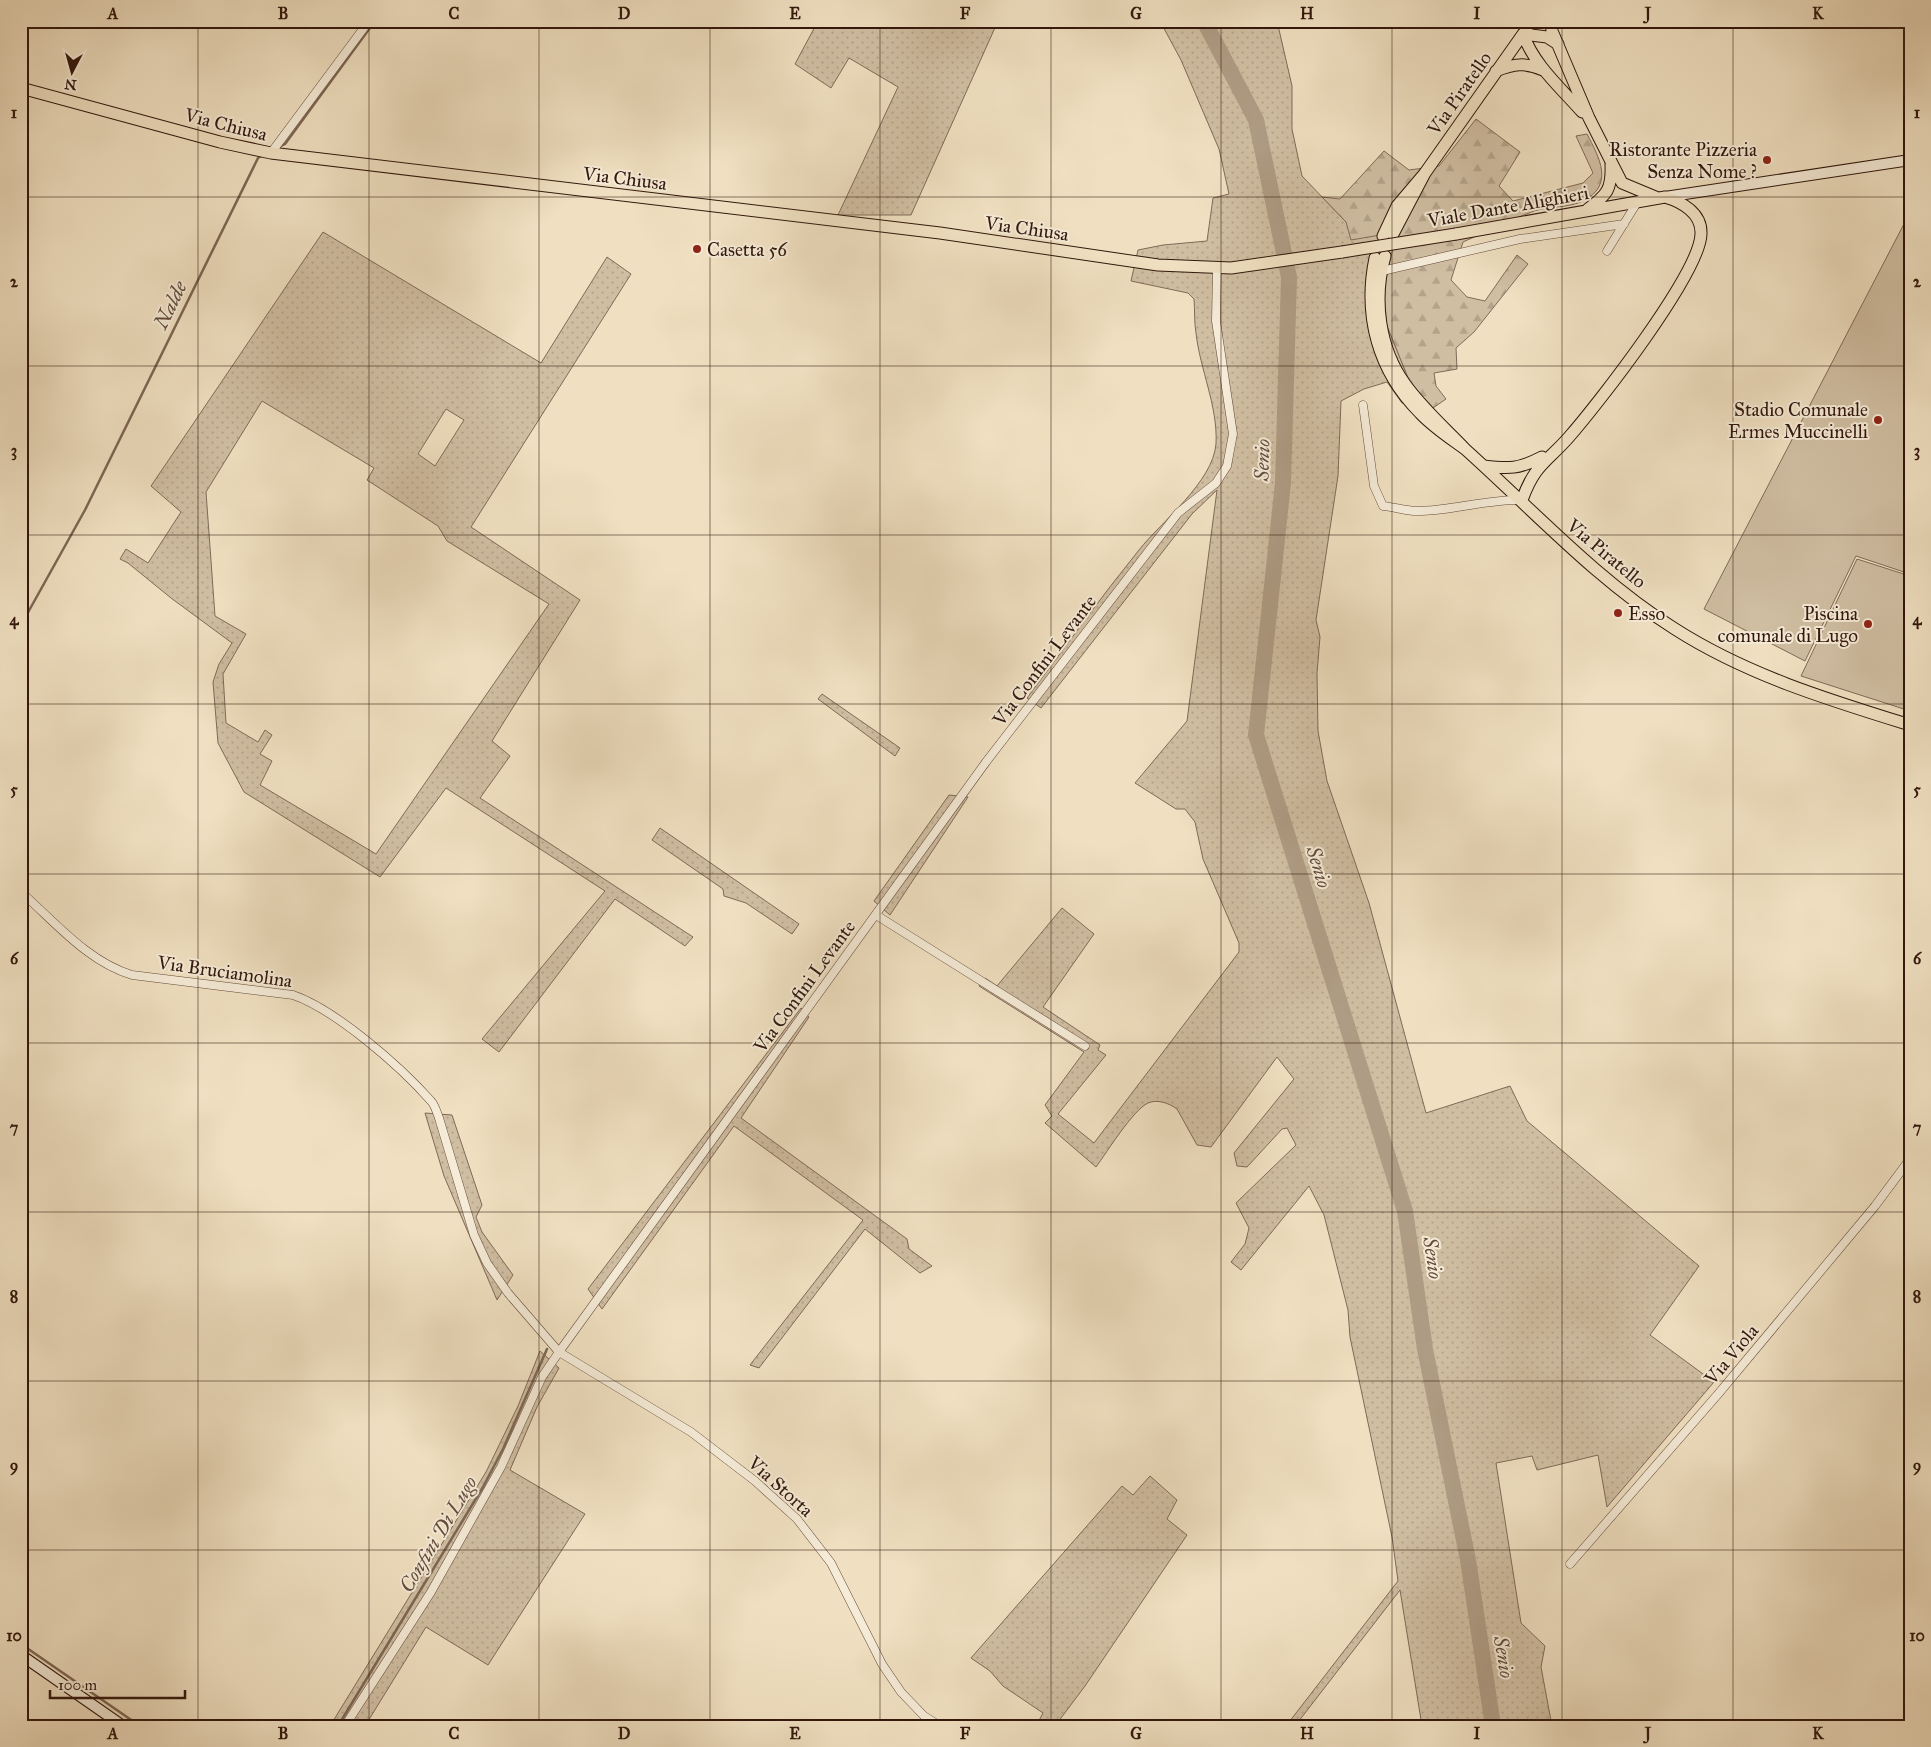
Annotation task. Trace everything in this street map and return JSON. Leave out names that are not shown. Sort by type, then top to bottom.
[{"type":"main road","points":[[1522,500],[1535,470],[1568,438],[1656,322],[1687,275],[1699,250],[1702,234],[1694,213],[1682,202],[1662,198],[1622,183],[1589,118],[1558,44],[1551,21]]},
{"type":"main road","points":[[1558,44],[1548,37],[1523,34],[1528,49],[1545,71],[1589,118]]},
{"type":"main road","name":"Via Piratello","points":[[1388,235],[1425,173],[1523,34]]},
{"type":"main road","points":[[1495,72],[1511,64],[1532,64],[1545,71]]},
{"type":"main road","name":"Via Chiusa","points":[[21,88],[220,142],[271,153],[930,232],[1158,264],[1231,268]]},
{"type":"main road","points":[[1586,210],[1606,196],[1612,180],[1611,163]]},
{"type":"main road","name":"Viale Dante Alighieri","points":[[1231,268],[1456,234],[1662,198]]},
{"type":"main road","name":"Via Piratello","points":[[1465,449],[1405,384],[1392,360],[1380,319],[1379,292],[1382,272],[1380,257],[1370,287],[1372,327],[1389,372],[1402,394],[1421,414],[1465,449],[1522,500],[1540,519],[1627,595],[1675,629],[1733,662],[1759,673],[1821,698],[1910,725]]},
{"type":"main road","points":[[1484,466],[1508,469],[1525,466],[1552,452]]},
{"type":"street","points":[[271,153],[369,21]]},
{"type":"street","points":[[1523,34],[1532,21]]},
{"type":"street","name":"Viale Dante Alighieri","points":[[1662,198],[1910,160]]},
{"type":"street","points":[[1607,251],[1638,202]]},
{"type":"street","points":[[1382,272],[1520,239],[1624,224]]},
{"type":"street","name":"Via Confini Levante","points":[[345,1726],[431,1592],[501,1467],[542,1377],[559,1352],[992,754],[1178,513],[1216,483],[1227,466],[1233,434],[1216,321],[1217,268]]},
{"type":"street","points":[[1363,405],[1374,486],[1383,506],[1414,511],[1471,505],[1497,499],[1522,500]]},
{"type":"street","name":"Via Bruciamolina","points":[[21,892],[97,959],[114,970],[132,975],[293,995],[311,1001],[332,1014],[382,1054],[432,1102],[439,1118],[474,1235],[487,1263],[508,1293],[559,1352]]},
{"type":"street","points":[[876,915],[1086,1046]]},
{"type":"street","name":"Via Viola","points":[[1570,1564],[1738,1371],[1875,1206],[1910,1159]]},
{"type":"street","name":"Via Storta","points":[[559,1352],[691,1432],[755,1481],[797,1519],[831,1563],[882,1664],[901,1692],[924,1716],[940,1726]]},
{"type":"street","points":[[21,1655],[123,1726]]},
{"type":"green space","points":[[818,21],[998,21],[911,215],[838,215],[898,87],[849,58],[831,88],[795,64]]},
{"type":"green space","points":[[1160,21],[1277,21],[1292,86],[1292,129],[1302,176],[1346,222],[1398,232],[1381,311],[1411,385],[1428,403],[1402,403],[1387,382],[1364,389],[1341,401],[1338,476],[1316,620],[1320,637],[1317,673],[1318,731],[1327,781],[1369,903],[1426,1113],[1510,1086],[1527,1121],[1699,1266],[1650,1335],[1714,1382],[1607,1507],[1598,1455],[1537,1470],[1532,1456],[1496,1463],[1521,1623],[1545,1646],[1541,1667],[1552,1726],[1422,1726],[1400,1590],[1295,1726],[1286,1726],[1398,1581],[1392,1537],[1350,1337],[1348,1310],[1324,1215],[1309,1186],[1241,1270],[1231,1262],[1245,1244],[1249,1228],[1236,1203],[1296,1145],[1287,1128],[1282,1129],[1247,1167],[1237,1166],[1234,1153],[1294,1079],[1277,1057],[1211,1147],[1197,1145],[1177,1109],[1163,1102],[1155,1101],[1148,1103],[1128,1122],[1096,1167],[1045,1123],[1052,1116],[1045,1105],[1084,1052],[979,986],[985,978],[997,986],[1062,908],[1094,934],[1043,1007],[1100,1045],[1098,1050],[1106,1055],[1058,1114],[1094,1143],[1239,952],[1239,943],[1203,859],[1195,822],[1185,809],[1176,809],[1135,783],[1187,721],[1217,490],[1192,514],[1041,708],[1027,698],[1139,550],[1196,487],[1206,473],[1213,458],[1216,444],[1212,402],[1198,347],[1194,299],[1188,293],[1131,281],[1138,250],[1163,245],[1207,241],[1213,198],[1229,194],[1219,149],[1181,60]]},
{"type":"green space","points":[[1476,119],[1520,152],[1499,186],[1513,201],[1583,183],[1593,173],[1576,136],[1587,134],[1602,170],[1601,179],[1599,187],[1583,201],[1572,205],[1534,211],[1463,242],[1451,280],[1467,297],[1485,301],[1517,255],[1528,264],[1474,332],[1456,348],[1457,369],[1434,373],[1436,386],[1446,399],[1433,408],[1411,385],[1381,311],[1385,277],[1398,232],[1351,240],[1346,222],[1322,197],[1340,199],[1384,151],[1409,170],[1439,166]]},
{"type":"green space","points":[[1906,220],[1910,222],[1910,574],[1856,556],[1805,661],[1704,609]]},
{"type":"green space","points":[[323,232],[541,363],[607,257],[631,274],[471,527],[580,600],[492,741],[510,756],[480,798],[693,937],[685,946],[615,899],[499,1052],[482,1039],[605,891],[446,788],[380,877],[244,792],[218,743],[213,682],[219,664],[232,643],[171,598],[128,563],[120,559],[126,549],[148,563],[181,512],[151,486]],"holes":[[[262,401],[374,468],[367,480],[438,526],[447,541],[549,604],[376,854],[260,785],[272,761],[260,754],[272,735],[265,730],[258,742],[226,723],[223,674],[246,634],[215,616],[206,492]],[[446,409],[464,420],[435,466],[418,454]]]},
{"type":"green space","name":"Piscina comunale di Lugo","points":[[1857,559],[1910,576],[1910,711],[1801,676]]},
{"type":"green space","points":[[822,694],[900,748],[895,756],[818,699]]},
{"type":"green space","points":[[949,795],[968,797],[890,915],[874,901]]},
{"type":"green space","points":[[660,828],[799,924],[792,934],[746,903],[724,896],[723,889],[652,840]]},
{"type":"green space","points":[[801,1008],[809,1017],[741,1118],[907,1239],[909,1249],[932,1266],[920,1273],[865,1229],[759,1368],[750,1365],[863,1220],[734,1126],[602,1309],[588,1289]]},
{"type":"green space","points":[[425,1113],[452,1115],[482,1205],[476,1217],[482,1232],[513,1275],[497,1300],[444,1176]]},
{"type":"green space","points":[[540,1351],[559,1368],[537,1407],[510,1470],[585,1514],[488,1665],[426,1627],[365,1726],[330,1726],[486,1472],[518,1406]]},
{"type":"green space","points":[[1150,1476],[1177,1500],[1167,1519],[1187,1535],[1085,1686],[1055,1726],[1036,1726],[1043,1713],[1003,1686],[990,1671],[971,1658],[1122,1486],[1133,1495]]},
{"type":"waterway","name":"Nalde","points":[[279,147],[285,144],[375,21]]},
{"type":"waterway","name":"Senio","points":[[1204,21],[1256,120],[1289,277],[1283,483],[1256,735],[1405,1211],[1425,1349],[1468,1560],[1493,1726]]},
{"type":"waterway","name":"Nalde","points":[[21,625],[85,510],[258,158],[263,155]]},
{"type":"waterway","name":"Confini Di Lugo","points":[[338,1726],[483,1487],[503,1449],[547,1349]]},
{"type":"waterway","name":"Confini Di Lugo","points":[[21,1644],[140,1726]]},
{"type":"place","name":"Ristorante Pizzeria Senza Nome ?","points":[[1767,160]]},
{"type":"place","name":"Casetta 56","points":[[697,249]]},
{"type":"place","name":"Stadio Comunale Ermes Muccinelli","points":[[1878,420]]},
{"type":"place","name":"Esso","points":[[1618,613]]},
{"type":"place","name":"Piscina comunale di Lugo","points":[[1868,624]]}]
